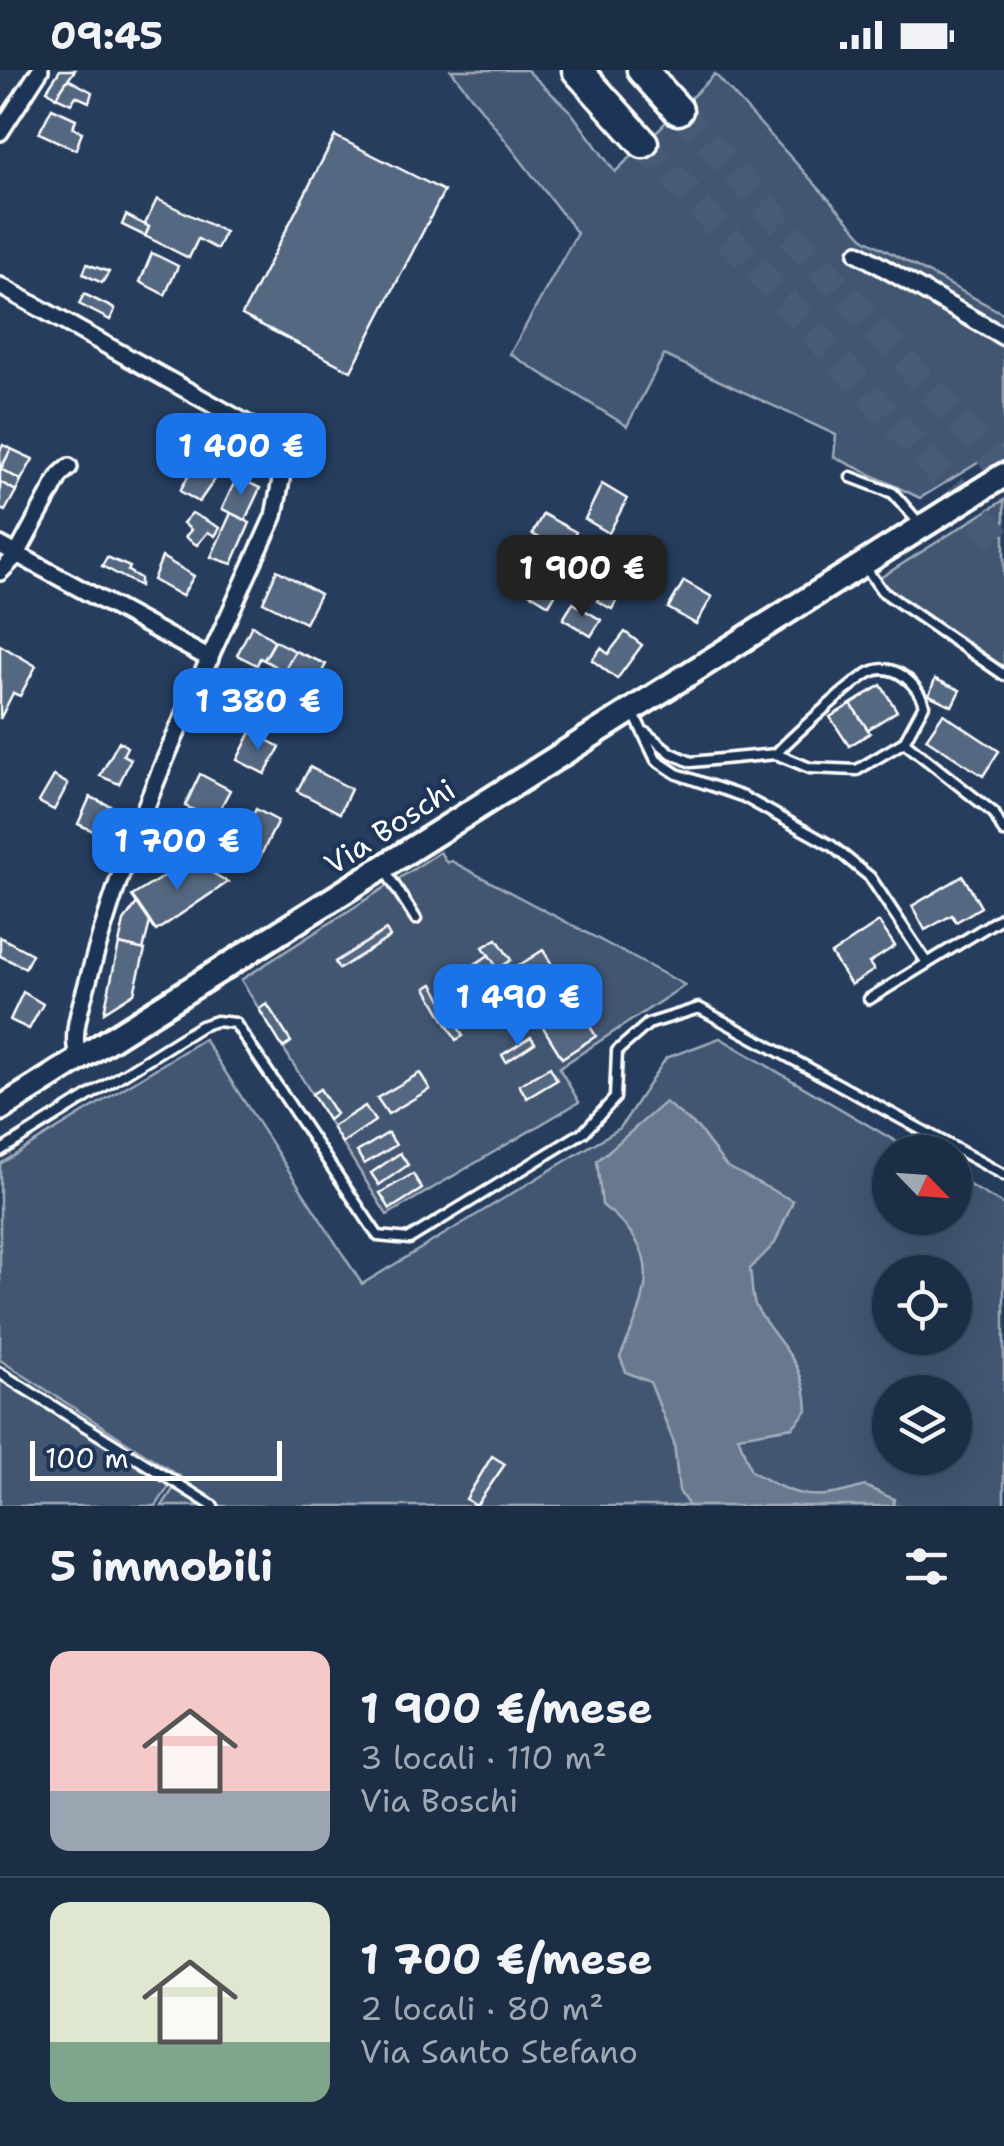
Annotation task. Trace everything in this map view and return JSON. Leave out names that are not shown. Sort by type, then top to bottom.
[{"type":"highway","points":[[577,70],[643,143]]},
{"type":"highway","points":[[642,70],[678,110]]},
{"type":"main road","name":"Via Boschi","points":[[0,1108],[1004,475]]},
{"type":"street","points":[[0,132],[40,70]]},
{"type":"street","points":[[858,252],[1004,337]]},
{"type":"street","points":[[0,286],[253,427],[280,453],[281,480],[274,516],[142,811],[103,924],[80,1010],[74,1047],[79,1058]]},
{"type":"street","points":[[0,572],[16,556],[60,474],[69,468]]},
{"type":"street","points":[[0,545],[210,659]]},
{"type":"lane","points":[[851,476],[894,493],[921,527]]},
{"type":"lane","points":[[863,564],[882,591],[1004,676]]},
{"type":"lane","points":[[631,710],[645,732],[691,762],[776,754],[810,768],[858,770],[904,742],[924,705],[921,692],[897,673],[870,672],[830,708],[793,732],[776,754]]},
{"type":"lane","points":[[645,732],[648,751],[676,774],[744,797],[832,846],[870,877],[927,963]]},
{"type":"lane","points":[[904,742],[984,804],[1004,832]]},
{"type":"lane","points":[[383,868],[416,918]]},
{"type":"lane","points":[[869,999],[1004,916]]},
{"type":"lane","points":[[0,1151],[201,1026],[216,1021],[235,1024],[378,1236],[409,1240],[585,1131],[615,1098],[616,1051],[648,1024],[699,1008],[1004,1175]]},
{"type":"lane","points":[[0,1372],[213,1506]]},
{"type":"shaded area","points":[[451,70],[527,70],[571,112],[615,172],[715,74],[865,239],[1004,314],[1004,447],[920,498],[834,457],[836,435],[664,355],[627,426],[510,354],[577,233]]},
{"type":"shaded area","points":[[1004,500],[1004,667],[886,588],[880,578]]},
{"type":"shaded area","points":[[440,852],[447,863],[451,861],[685,985],[559,1068],[579,1102],[387,1215],[241,980]]},
{"type":"shaded area","points":[[720,1038],[885,1135],[872,1135],[872,1235],[972,1235],[972,1187],[1004,1205],[1004,1506],[162,1506],[181,1477],[0,1360],[0,1164],[204,1039],[362,1284],[620,1128],[666,1058]]},
{"type":"shaded area","points":[[665,1102],[698,1128],[726,1166],[793,1201],[775,1243],[750,1269],[756,1307],[796,1366],[807,1410],[793,1427],[738,1436],[751,1471],[806,1495],[865,1486],[894,1499],[893,1506],[689,1506],[679,1491],[674,1443],[650,1382],[626,1372],[620,1357],[644,1294],[644,1258],[623,1223],[602,1205],[597,1161]]},
{"type":"shaded area","points":[[0,1368],[174,1479],[156,1506],[0,1506]]},
{"type":"building","points":[[60,70],[75,70],[56,97],[47,90]]},
{"type":"building","points":[[68,79],[92,92],[89,102],[76,96],[71,104],[56,97]]},
{"type":"building","points":[[52,108],[76,119],[73,128],[82,132],[76,150],[39,133]]},
{"type":"building","points":[[335,136],[444,191],[351,371],[242,315]]},
{"type":"building","points":[[157,199],[225,232],[217,249],[198,239],[189,258],[145,236],[149,227],[145,224]]},
{"type":"building","points":[[126,215],[149,227],[145,236],[122,225]]},
{"type":"building","points":[[152,253],[178,266],[165,295],[140,282]]},
{"type":"building","points":[[87,264],[109,272],[102,283],[83,274]]},
{"type":"building","points":[[84,294],[115,309],[110,320],[79,304]]},
{"type":"building","points":[[3,445],[11,449],[1,469],[21,480],[16,491],[0,482],[0,451]]},
{"type":"building","points":[[205,446],[227,459],[218,475],[196,462]]},
{"type":"building","points":[[11,449],[33,459],[21,480],[1,469]]},
{"type":"building","points":[[196,462],[218,475],[199,502],[180,491]]},
{"type":"building","points":[[237,477],[260,488],[245,520],[222,509]]},
{"type":"building","points":[[0,482],[16,491],[5,511],[0,509]]},
{"type":"building","points":[[602,484],[627,499],[609,533],[585,519]]},
{"type":"building","points":[[192,513],[220,528],[215,536],[208,532],[197,545],[185,537],[191,530],[183,523]]},
{"type":"building","points":[[231,513],[250,523],[232,564],[211,557]]},
{"type":"building","points":[[543,514],[576,532],[567,553],[532,534]]},
{"type":"building","points":[[107,557],[130,567],[128,571],[140,578],[140,586],[102,566]]},
{"type":"building","points":[[162,557],[194,576],[182,596],[153,580]]},
{"type":"building","points":[[277,570],[320,594],[305,623],[263,602]]},
{"type":"building","points":[[530,573],[558,590],[549,605],[521,588]]},
{"type":"building","points":[[610,575],[626,582],[612,609],[597,601]]},
{"type":"building","points":[[684,581],[712,597],[696,624],[668,608]]},
{"type":"building","points":[[573,603],[601,620],[591,636],[563,619]]},
{"type":"building","points":[[252,625],[275,641],[257,665],[237,655]]},
{"type":"building","points":[[625,632],[642,645],[617,679],[592,660],[601,648],[608,654]]},
{"type":"building","points":[[275,641],[295,651],[284,671],[264,660]]},
{"type":"building","points":[[0,645],[36,666],[20,696],[13,693],[0,719]]},
{"type":"building","points":[[295,651],[326,664],[310,694],[290,684],[294,676],[284,671]]},
{"type":"building","points":[[935,679],[960,690],[952,706],[929,695]]},
{"type":"building","points":[[881,685],[897,711],[867,730],[851,704]]},
{"type":"building","points":[[237,690],[260,702],[251,724],[226,712]]},
{"type":"building","points":[[851,704],[870,733],[849,746],[830,717]]},
{"type":"building","points":[[943,714],[999,751],[983,776],[926,739]]},
{"type":"building","points":[[251,732],[280,747],[265,774],[237,760]]},
{"type":"building","points":[[119,741],[127,747],[123,755],[131,759],[119,784],[100,776]]},
{"type":"building","points":[[310,767],[351,789],[340,813],[297,791]]},
{"type":"building","points":[[200,774],[230,790],[214,820],[185,806]]},
{"type":"building","points":[[54,776],[68,784],[54,810],[39,802]]},
{"type":"building","points":[[90,797],[113,807],[100,834],[78,824]]},
{"type":"building","points":[[256,809],[278,821],[258,861],[235,850]]},
{"type":"building","points":[[190,860],[228,882],[156,931],[132,896]]},
{"type":"building","points":[[963,876],[981,907],[956,922],[952,915],[925,930],[912,906]]},
{"type":"building","points":[[137,903],[150,922],[143,950],[119,944],[124,921]]},
{"type":"building","points":[[879,922],[895,946],[869,963],[874,970],[851,985],[831,954]]},
{"type":"building","points":[[386,930],[390,937],[339,969],[335,962]]},
{"type":"building","points":[[0,937],[32,954],[25,968],[0,956]]},
{"type":"building","points":[[497,939],[511,960],[498,969],[483,947]]},
{"type":"building","points":[[119,944],[145,950],[134,993],[104,1012]]},
{"type":"building","points":[[543,950],[596,1036],[562,1058],[509,972]]},
{"type":"building","points":[[489,955],[498,969],[472,984],[464,971]]},
{"type":"building","points":[[433,984],[463,1036],[456,1040],[426,988]]},
{"type":"building","points":[[23,992],[43,1004],[29,1029],[10,1020]]},
{"type":"building","points":[[267,1004],[291,1042],[283,1048],[259,1009]]},
{"type":"building","points":[[531,1037],[535,1043],[506,1062],[502,1055]]},
{"type":"building","points":[[550,1067],[557,1080],[527,1098],[519,1085]]},
{"type":"building","points":[[420,1073],[430,1089],[388,1114],[377,1098]]},
{"type":"building","points":[[320,1089],[336,1114],[328,1120],[312,1094]]},
{"type":"building","points":[[365,1106],[375,1121],[342,1143],[332,1127]]},
{"type":"building","points":[[388,1133],[396,1145],[364,1164],[357,1152]]},
{"type":"building","points":[[400,1153],[408,1165],[379,1185],[371,1173]]},
{"type":"building","points":[[413,1174],[422,1189],[390,1209],[380,1193]]},
{"type":"building","points":[[492,1456],[505,1464],[476,1506],[466,1499]]},
{"type":"tunnel","points":[[678,110],[1004,471]]},
{"type":"tunnel","points":[[643,143],[1004,544]]}]
